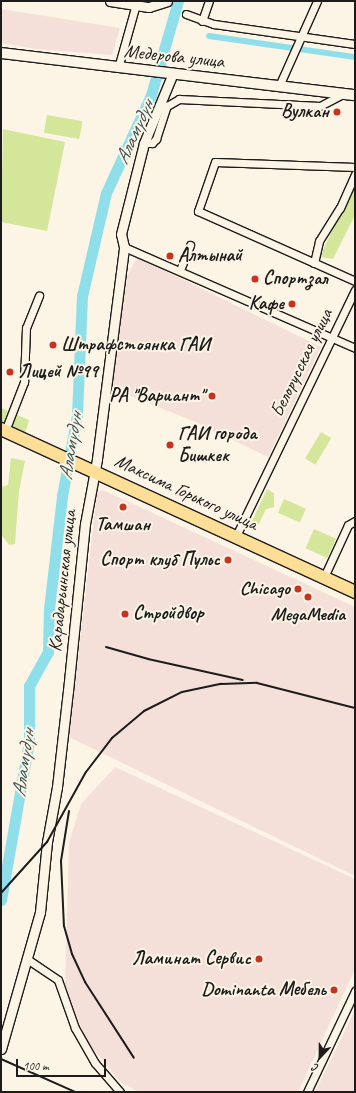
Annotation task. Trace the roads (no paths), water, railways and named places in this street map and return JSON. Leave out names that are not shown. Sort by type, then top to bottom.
[{"type":"main road","name":"Медерова улица","points":[[1,53],[355,95]]},
{"type":"main road","name":"Максима Горького улица","points":[[3,430],[89,468],[355,592]]},
{"type":"street","points":[[110,1],[149,7],[163,3]]},
{"type":"street","points":[[202,21],[209,1]]},
{"type":"street","points":[[279,86],[318,1]]},
{"type":"street","points":[[118,68],[136,4]]},
{"type":"street","points":[[186,14],[202,21],[355,44]]},
{"type":"street","name":"Карадарьинская улица","points":[[1,1049],[28,959],[40,912],[47,842],[57,787],[69,683],[85,524],[89,468],[124,247],[121,234],[144,143],[170,72]]},
{"type":"street","name":"Медерова улица","points":[[144,143],[152,143],[156,139],[167,106],[179,99],[320,106],[343,94]]},
{"type":"street","points":[[355,167],[214,162],[198,211],[355,281]]},
{"type":"street","points":[[314,263],[319,241],[340,208],[355,174]]},
{"type":"street","points":[[180,270],[190,245]]},
{"type":"street","points":[[124,247],[180,270],[355,348]]},
{"type":"street","name":"Белорусская улица","points":[[236,536],[355,290]]},
{"type":"street","points":[[3,430],[24,382],[26,328],[39,295]]},
{"type":"street","points":[[324,577],[348,525],[355,521]]},
{"type":"street","points":[[28,959],[58,980],[75,1028],[95,1063],[120,1092]]},
{"type":"street","points":[[307,1092],[355,991]]},
{"type":"waterway","name":"Аламүдүн","points":[[1,900],[29,741],[29,686],[48,652],[49,609],[62,496],[77,415],[82,296],[106,193],[151,95],[178,1]]},
{"type":"waterway","points":[[209,36],[355,57]]},
{"type":"railway","points":[[106,647],[148,659],[243,680]]},
{"type":"railway","points":[[1,893],[47,842],[86,772],[112,738],[144,711],[182,692],[221,684],[257,683],[355,708]]},
{"type":"railway","points":[[69,811],[61,861],[64,926],[72,954],[85,982],[134,1058]]},
{"type":"railway","points":[[1,1059],[75,1092]]},
{"type":"place","name":"Вулкан","points":[[337,112]]},
{"type":"place","name":"Алтынай","points":[[170,256]]},
{"type":"place","name":"Спортзал","points":[[255,279]]},
{"type":"place","name":"Кафе","points":[[292,304]]},
{"type":"place","name":"Штрафстоянка ГАИ","points":[[53,345]]},
{"type":"place","name":"Лицей №99","points":[[10,372]]},
{"type":"place","name":"РА \"Вариант\"","points":[[212,396]]},
{"type":"place","name":"ГАИ города Бишкек","points":[[170,445]]},
{"type":"place","name":"Тамшан","points":[[123,507]]},
{"type":"place","name":"Спорт клуб Пульс","points":[[228,560]]},
{"type":"place","name":"Chicago","points":[[298,589]]},
{"type":"place","name":"MegaMedia","points":[[308,597]]},
{"type":"place","name":"Стройдвор","points":[[125,614]]},
{"type":"place","name":"Ламинат Сервис","points":[[259,959]]},
{"type":"place","name":"Dominanta Мебель","points":[[334,990]]}]
